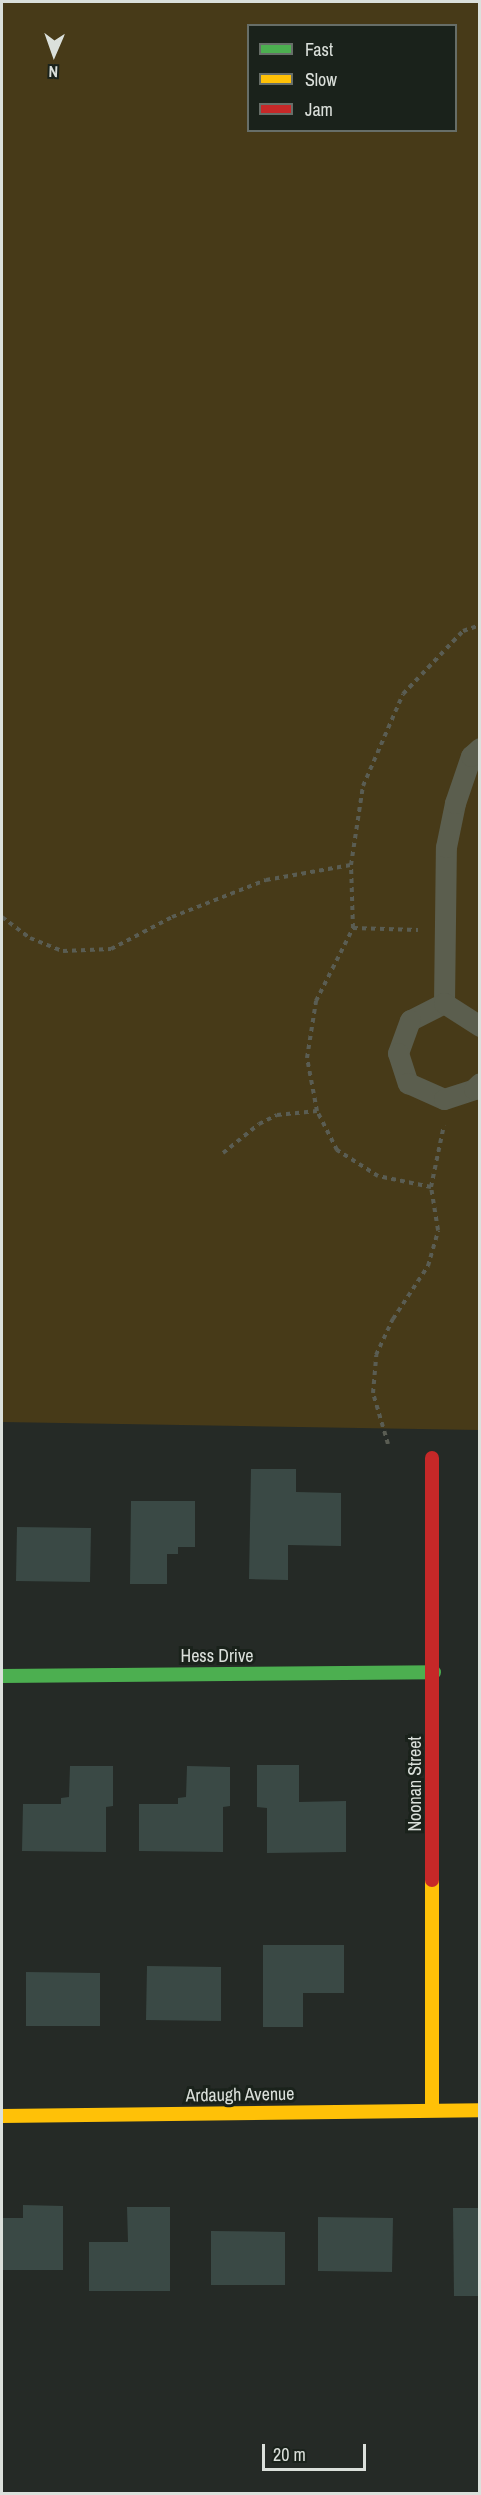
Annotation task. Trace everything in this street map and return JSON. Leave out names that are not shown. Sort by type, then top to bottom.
[{"type":"street","name":"Noonan Street","points":[[432,1458],[434,1672],[432,2110]]},
{"type":"street","name":"Hess Drive","points":[[2,1676],[434,1672]]},
{"type":"street","name":"Ardaugh Avenue","points":[[2,2116],[480,2110]]},
{"type":"lane","points":[[444,1003],[443,932],[446,847],[450,825],[471,756],[480,748]]},
{"type":"lane","points":[[444,1003],[480,1026]]},
{"type":"lane","points":[[444,1003],[410,1020],[398,1053],[408,1083],[444,1099],[474,1089],[480,1083]]},
{"type":"path","points":[[431,1187],[378,1176],[337,1150],[317,1112],[307,1058],[316,1001],[353,928],[351,865],[363,786],[403,694],[463,631],[480,625]]},
{"type":"path","points":[[2,917],[30,938],[63,951],[111,949],[172,917],[266,880],[351,865]]},
{"type":"path","points":[[353,928],[443,932]]},
{"type":"path","points":[[388,1444],[373,1394],[376,1355],[393,1319],[428,1266],[438,1230],[431,1187],[443,1136],[444,1099]]},
{"type":"path","points":[[223,1152],[259,1124],[277,1115],[317,1112]]},
{"type":"shaded area","points":[[2,2],[479,2],[479,1430],[2,1422]]},
{"type":"building","points":[[251,1469],[296,1469],[296,1492],[341,1493],[341,1546],[288,1545],[288,1580],[249,1579]]},
{"type":"building","points":[[131,1501],[195,1501],[195,1547],[178,1547],[178,1554],[167,1554],[167,1584],[130,1584]]},
{"type":"building","points":[[17,1527],[91,1528],[90,1582],[16,1581]]},
{"type":"building","points":[[257,1765],[299,1765],[299,1802],[346,1801],[346,1852],[267,1853],[267,1808],[257,1807]]},
{"type":"building","points":[[70,1766],[113,1766],[113,1806],[106,1807],[106,1852],[22,1851],[23,1804],[61,1804],[61,1798],[69,1797]]},
{"type":"building","points":[[187,1766],[230,1767],[230,1806],[223,1807],[223,1852],[139,1851],[139,1804],[178,1804],[178,1798],[186,1797]]},
{"type":"building","points":[[263,1945],[344,1945],[344,1993],[303,1993],[303,2027],[263,2027]]},
{"type":"building","points":[[147,1966],[221,1967],[221,2021],[146,2020]]},
{"type":"building","points":[[26,1972],[100,1973],[100,2026],[26,2026]]},
{"type":"building","points":[[23,2205],[63,2206],[63,2270],[2,2270],[2,2218],[23,2218]]},
{"type":"building","points":[[127,2207],[170,2207],[170,2291],[89,2291],[89,2242],[128,2242]]},
{"type":"building","points":[[453,2208],[480,2208],[480,2296],[454,2296]]},
{"type":"building","points":[[318,2217],[393,2218],[392,2272],[318,2271]]},
{"type":"building","points":[[211,2231],[285,2232],[285,2285],[211,2285]]},
{"type":"traffic: fast","points":[[2,1676],[434,1672]]},
{"type":"traffic: slow","points":[[432,1880],[432,2110]]},
{"type":"traffic: slow","points":[[2,2116],[480,2110]]},
{"type":"traffic: jam","points":[[432,1458],[432,1880]]}]
